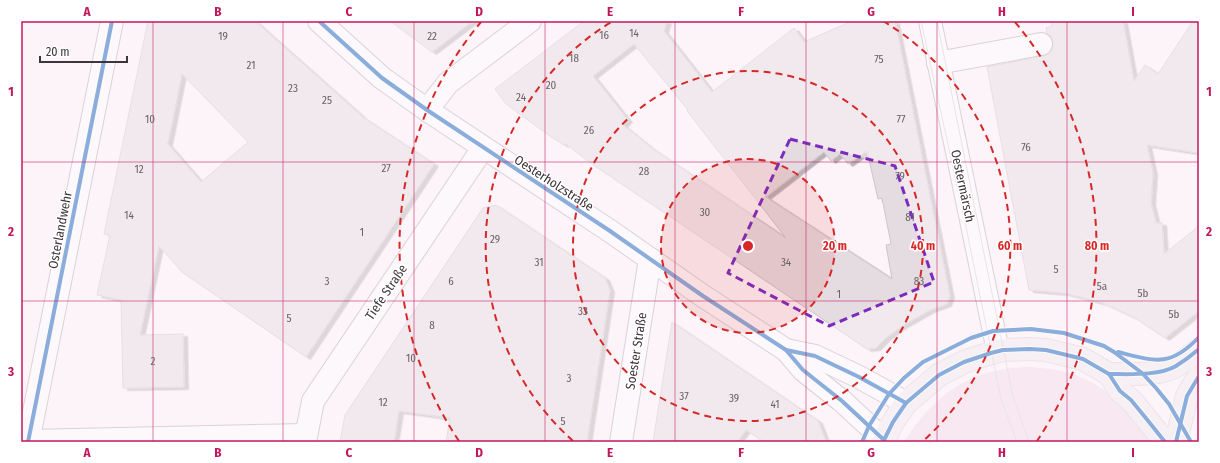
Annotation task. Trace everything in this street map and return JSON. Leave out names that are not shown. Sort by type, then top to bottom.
[{"type":"main road","points":[[884,441],[893,422],[906,403],[939,375],[964,362],[998,351],[1030,349],[1046,350],[1083,359],[1109,374],[1120,391],[1131,400],[1165,442]]},
{"type":"main road","points":[[1109,374],[1142,374],[1168,369],[1176,366],[1199,349]]},
{"type":"main road","points":[[1176,442],[1187,396],[1199,376]]},
{"type":"street","name":"Osterlandwehr","points":[[28,442],[112,21]]},
{"type":"street","name":"Oesterholzstraße","points":[[319,21],[382,78],[427,110],[610,231],[703,296],[786,350],[803,370],[842,401],[884,441]]},
{"type":"street","points":[[427,110],[448,83],[530,21]]},
{"type":"street","name":"Oestermärsch","points":[[930,21],[998,351]]},
{"type":"street","points":[[938,63],[1041,44]]},
{"type":"street","name":"Tiefe Straße","points":[[306,439],[312,401],[483,148]]},
{"type":"street","name":"Soester Straße","points":[[621,442],[650,259]]},
{"type":"street","name":"Oesterholzstraße","points":[[786,350],[815,356],[859,377],[906,403]]},
{"type":"street","points":[[28,442],[306,439]]},
{"type":"highlighted area","points":[[790,139],[895,166],[934,282],[829,326],[728,273]]},
{"type":"shaded area","points":[[1025,367],[1062,371],[1099,386],[1130,411],[1151,442],[904,442],[922,417],[933,405],[957,386],[970,379],[985,374],[1003,369]]},
{"type":"building","points":[[148,21],[255,21],[364,118],[434,164],[306,357],[182,272],[159,246],[140,335],[183,334],[184,387],[123,388],[121,300],[97,295],[110,235],[104,234]],"holes":[[[182,74],[248,142],[201,182],[167,143]]]},
{"type":"building","points":[[390,21],[473,21],[432,52]]},
{"type":"building","points":[[584,21],[667,21],[664,31],[712,92],[794,28],[804,42],[852,21],[895,21],[950,296],[947,304],[930,310],[902,326],[887,337],[876,348],[867,349],[592,164],[566,144],[564,145],[550,136],[506,104],[495,89]],"holes":[[[634,44],[688,110],[687,111],[786,238],[653,149],[623,125],[628,120],[593,76]],[[867,151],[878,199],[882,198],[891,244],[886,245],[892,279],[766,197],[824,152],[831,161],[840,154],[848,164]]]},
{"type":"building","points":[[1051,21],[1123,21],[1134,81],[1145,65],[1158,74],[1193,21],[1199,21],[1199,153],[1147,145],[1153,173],[1151,203],[1156,223],[1162,223],[1164,254],[1199,226],[1199,311],[1165,338],[1135,318],[1103,303],[1064,293],[1029,290],[987,67],[1049,54],[1053,49],[1053,42],[1051,36],[1047,34],[1046,28],[1052,26]]},
{"type":"building","points":[[496,205],[605,278],[610,290],[587,442],[446,442],[450,418],[399,411],[394,442],[340,442],[345,415],[483,208]]},
{"type":"building","points":[[672,322],[818,421],[826,442],[764,442],[746,430],[737,442],[653,442]]},
{"type":"tram line","points":[[921,21],[966,227],[1001,399],[1017,442]]},
{"type":"tram line","points":[[937,21],[1013,397],[1029,442]]},
{"type":"cycle path","points":[[28,442],[112,21]]},
{"type":"cycle path","points":[[319,21],[382,78],[427,110],[610,231],[703,296],[786,350],[803,370],[842,401],[884,440]]},
{"type":"cycle path","points":[[862,442],[869,426],[889,394],[904,378],[923,362],[971,338],[993,331],[1031,329],[1064,333],[1104,346],[1114,352],[1142,373],[1156,388],[1169,404],[1191,442]]},
{"type":"cycle path","points":[[1118,352],[1142,358],[1161,360],[1179,354],[1199,337]]},
{"type":"cycle path","points":[[883,442],[893,422],[906,403],[939,375],[964,362],[991,353],[1003,350],[1030,349],[1046,350],[1083,359],[1109,374],[1120,391],[1131,400],[1165,442]]},
{"type":"cycle path","points":[[1109,374],[1144,374],[1169,369],[1176,366],[1199,349]]},
{"type":"cycle path","points":[[786,350],[815,356],[859,377],[906,403]]},
{"type":"cycle path","points":[[1176,442],[1187,396],[1199,376]]}]
